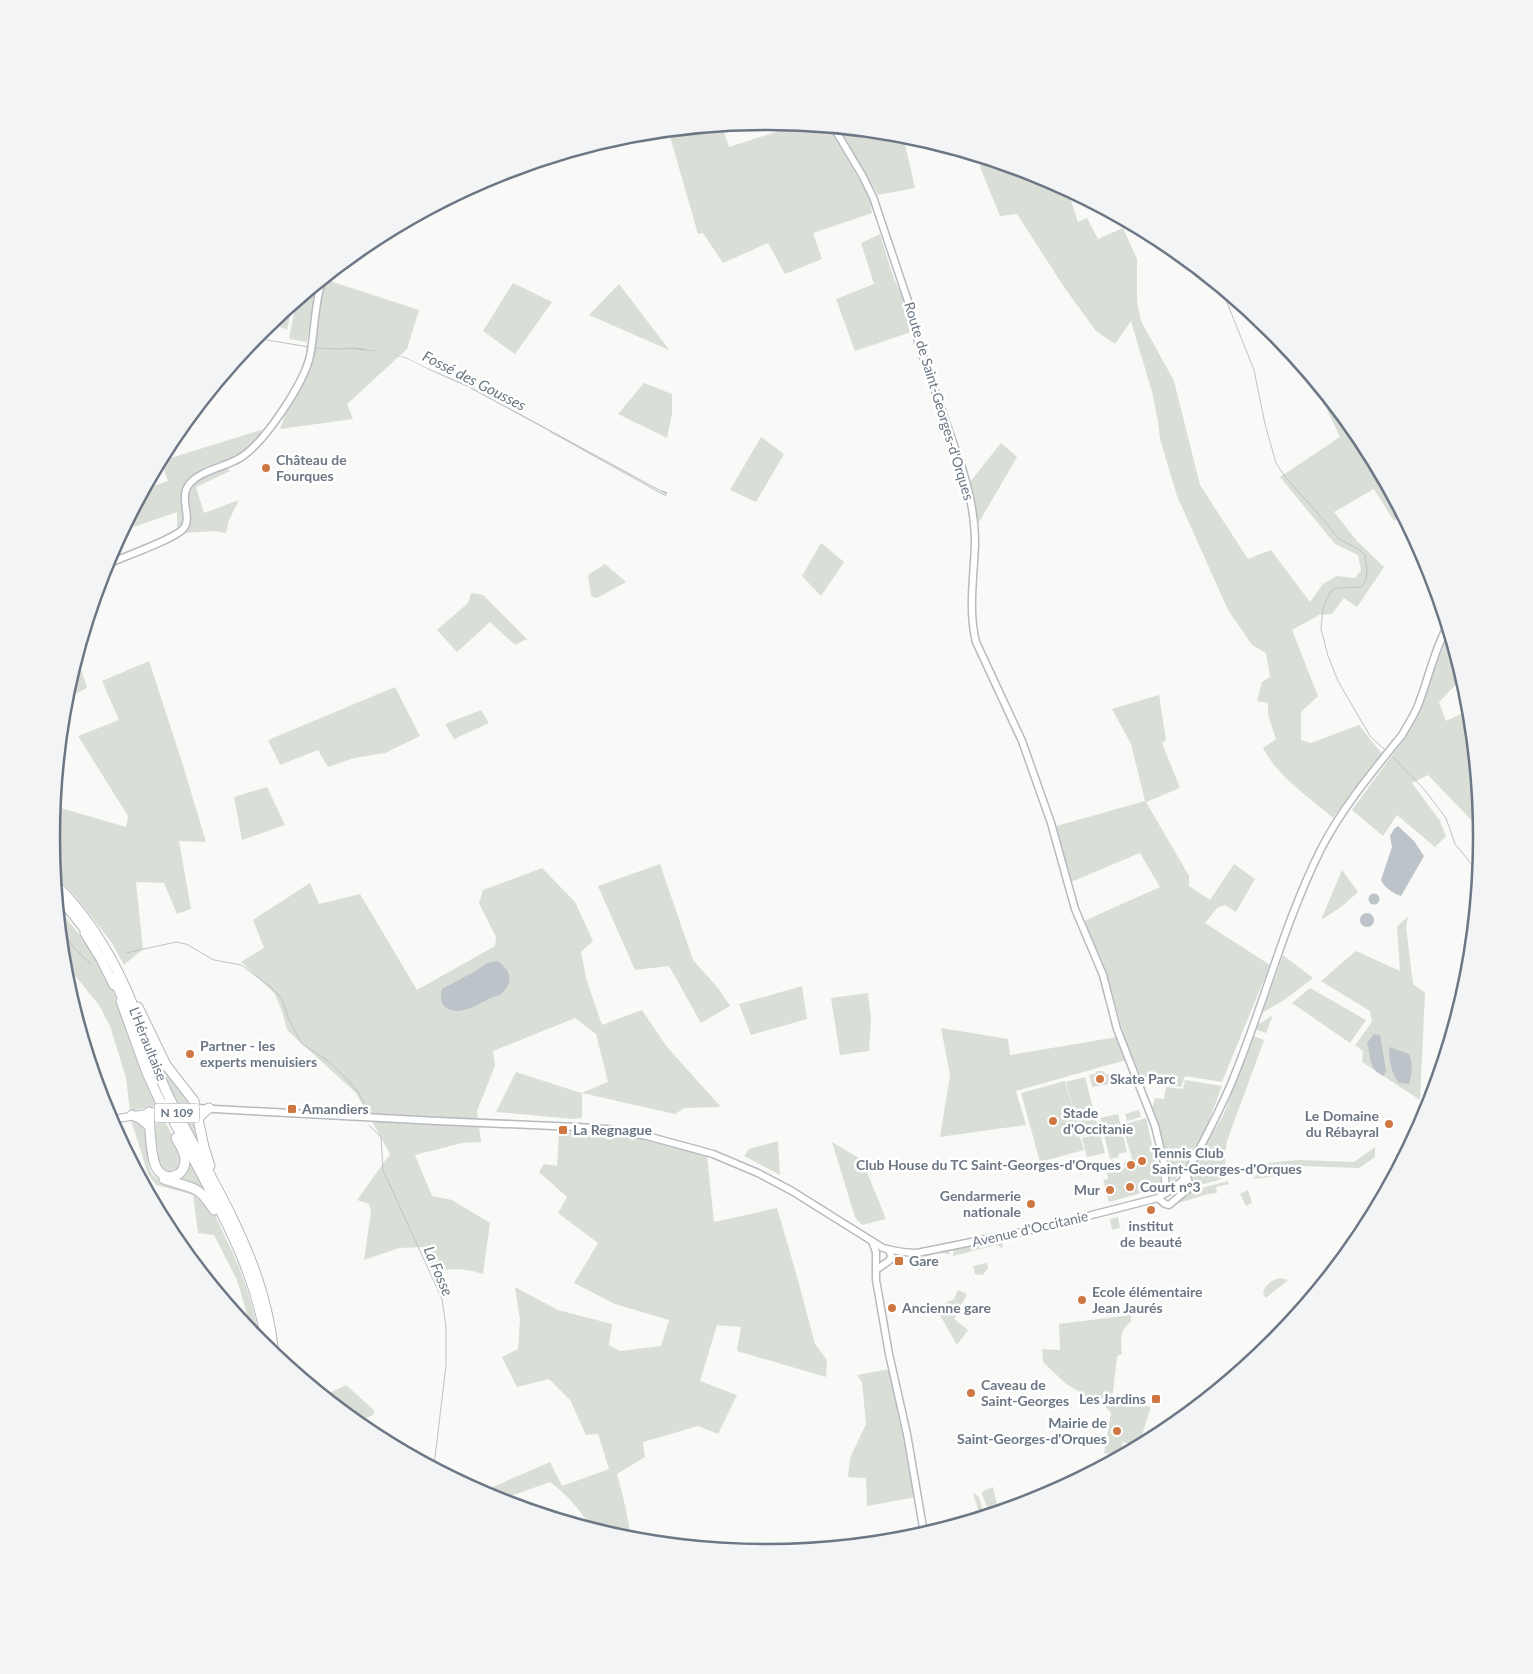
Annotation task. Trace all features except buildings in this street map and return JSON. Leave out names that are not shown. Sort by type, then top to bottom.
[{"type":"highway","points":[[63,889],[92,921],[105,941],[166,1065],[194,1101],[194,1108],[208,1160],[241,1237]]},
{"type":"highway","name":"L'Héraultaise","points":[[63,892],[89,922],[127,992],[160,1077],[241,1237],[262,1292],[272,1342]]},
{"type":"highway","name":"L'Héraultaise","points":[[64,904],[84,926],[99,947],[109,967],[166,1105],[247,1266],[259,1303],[265,1335]]},
{"type":"highway","points":[[64,905],[90,941],[109,972],[116,988],[150,1081],[184,1155],[184,1168],[177,1176],[164,1176],[156,1168],[149,1126],[141,1119],[132,1116]]},
{"type":"highway","points":[[198,1120],[209,1108]]},
{"type":"highway","points":[[153,1112],[149,1126],[150,1160],[154,1171],[163,1179],[188,1185],[198,1190],[208,1200],[222,1221],[250,1283],[265,1334]]},
{"type":"main road","points":[[119,1118],[153,1112],[194,1108]]},
{"type":"street","name":"Route de Saint-Georges-d'Orques","points":[[838,135],[873,197],[911,310],[918,342],[969,490],[974,528],[972,629],[988,670],[1022,741],[1051,823],[1075,909],[1103,976],[1117,1028],[1155,1126],[1164,1163],[1166,1182],[1164,1195]]},
{"type":"street","points":[[117,560],[170,537],[184,528],[186,520],[185,491],[192,481],[244,456],[270,427],[302,380],[310,358],[321,289]]},
{"type":"street","points":[[1164,1195],[1185,1181],[1186,1172],[1220,1110],[1234,1078],[1297,905],[1321,850],[1335,824],[1402,735],[1410,721],[1443,635]]},
{"type":"street","points":[[194,1108],[577,1127],[647,1136],[713,1154],[758,1173],[798,1194],[888,1251]]},
{"type":"street","name":"Avenue d'Occitanie","points":[[888,1251],[917,1253],[1005,1236],[1164,1195],[1165,1204],[1171,1204],[1188,1188],[1185,1181]]},
{"type":"street","points":[[872,1241],[876,1252],[876,1280],[889,1354],[907,1434],[923,1525]]},
{"type":"street","points":[[876,1252],[888,1251]]},
{"type":"street","points":[[876,1270],[889,1260],[888,1251]]},
{"type":"street","points":[[876,1260],[884,1264]]},
{"type":"shaded area","points":[[780,131],[833,134],[870,198],[872,213],[813,233],[822,259],[785,274],[768,243],[723,263],[703,233],[698,234],[670,138],[724,132],[729,147]]},
{"type":"shaded area","points":[[844,135],[905,144],[915,188],[878,195]]},
{"type":"shaded area","points":[[982,164],[994,168],[1071,199],[1078,222],[1087,218],[1098,239],[1123,228],[1137,259],[1137,301],[1141,321],[1174,381],[1200,485],[1248,559],[1271,550],[1310,602],[1323,584],[1337,576],[1355,578],[1361,570],[1358,555],[1335,544],[1280,477],[1340,437],[1324,404],[1354,444],[1378,484],[1397,519],[1394,521],[1374,489],[1334,512],[1357,541],[1384,567],[1357,607],[1344,598],[1332,614],[1319,615],[1292,630],[1318,696],[1301,712],[1301,740],[1311,743],[1359,725],[1382,754],[1333,818],[1285,777],[1263,748],[1276,739],[1268,715],[1268,703],[1257,701],[1262,682],[1270,677],[1266,653],[1252,645],[1228,610],[1177,496],[1160,439],[1152,392],[1131,321],[1115,344],[1096,331],[1064,287],[1017,214],[1000,216],[980,167]]},
{"type":"shaded area","points":[[880,234],[893,276],[908,310],[911,332],[855,351],[836,299],[874,284],[861,243]]},
{"type":"shaded area","points":[[330,281],[419,310],[407,349],[347,404],[353,419],[280,429],[299,378],[309,344],[316,293]]},
{"type":"shaded area","points":[[513,283],[552,302],[515,354],[483,331]]},
{"type":"shaded area","points":[[619,284],[664,343],[669,350],[589,315]]},
{"type":"shaded area","points":[[315,294],[307,342],[289,339],[294,312]]},
{"type":"shaded area","points":[[290,316],[287,330],[280,327],[280,325]]},
{"type":"shaded area","points":[[339,348],[360,348],[385,353],[366,350]]},
{"type":"shaded area","points":[[389,354],[405,357],[467,385],[660,490],[667,492],[667,495],[466,386],[403,357]]},
{"type":"shaded area","points":[[644,383],[672,394],[672,413],[667,438],[618,414]]},
{"type":"shaded area","points":[[261,430],[268,435],[246,457],[227,467],[230,471],[196,487],[204,513],[239,500],[229,520],[226,533],[215,531],[186,533],[177,527],[177,512],[132,528],[154,486],[168,481],[164,469],[171,458]]},
{"type":"shaded area","points":[[761,437],[784,454],[756,502],[730,490]]},
{"type":"shaded area","points":[[1001,443],[1017,457],[978,524],[970,482]]},
{"type":"shaded area","points":[[821,543],[844,562],[821,596],[802,576]]},
{"type":"shaded area","points":[[605,564],[626,582],[597,598],[591,596],[588,575]]},
{"type":"shaded area","points":[[471,593],[483,595],[527,639],[515,645],[490,622],[457,652],[437,630],[468,603]]},
{"type":"shaded area","points":[[1445,641],[1456,684],[1439,702],[1446,721],[1462,714],[1467,745],[1472,821],[1428,775],[1412,783],[1440,821],[1446,836],[1435,847],[1397,815],[1383,836],[1352,810],[1404,739],[1423,700]]},
{"type":"shaded area","points":[[149,661],[206,842],[179,841],[191,909],[177,914],[164,883],[136,882],[143,949],[124,965],[112,943],[62,882],[60,837],[61,808],[126,827],[128,816],[78,736],[119,720],[102,681]]},
{"type":"shaded area","points":[[81,668],[87,688],[75,694]]},
{"type":"shaded area","points":[[395,687],[420,736],[385,753],[354,758],[328,767],[318,750],[280,765],[268,740]]},
{"type":"shaded area","points":[[1159,695],[1166,740],[1162,743],[1180,788],[1146,802],[1189,876],[1189,886],[1210,900],[1234,864],[1255,879],[1236,912],[1225,905],[1217,908],[1205,923],[1270,965],[1222,1082],[1185,1076],[1181,1087],[1143,1081],[1125,1039],[1107,974],[1084,921],[1160,887],[1140,853],[1071,882],[1056,826],[1145,801],[1131,744],[1112,709]]},
{"type":"shaded area","points":[[481,710],[489,723],[454,739],[445,724]]},
{"type":"shaded area","points":[[267,787],[285,825],[242,840],[234,797]]},
{"type":"shaded area","points":[[1398,826],[1414,841],[1424,856],[1401,896],[1393,893],[1381,880],[1392,847],[1390,836]]},
{"type":"shaded area","points":[[660,864],[693,960],[718,988],[730,1006],[701,1023],[669,966],[635,970],[598,886]]},
{"type":"shaded area","points":[[542,868],[575,902],[593,941],[581,952],[586,978],[602,1025],[642,1010],[667,1047],[721,1107],[684,1108],[675,1114],[582,1093],[582,1118],[574,1119],[496,1112],[516,1072],[581,1093],[608,1082],[596,1034],[575,1018],[493,1051],[495,1066],[477,1111],[481,1142],[462,1143],[415,1155],[432,1196],[452,1200],[490,1223],[483,1274],[458,1269],[433,1272],[421,1247],[399,1248],[364,1260],[371,1212],[369,1204],[357,1200],[390,1154],[356,1093],[287,1030],[275,994],[241,962],[264,948],[253,920],[310,883],[319,904],[360,894],[417,990],[495,946],[496,937],[479,903],[483,890]]},
{"type":"shaded area","points":[[1342,870],[1358,892],[1341,907],[1321,920]]},
{"type":"shaded area","points":[[1374,893],[1380,899],[1374,905],[1368,899]]},
{"type":"shaded area","points":[[1364,913],[1370,913],[1374,920],[1370,927],[1364,927],[1360,923],[1360,917]]},
{"type":"shaded area","points":[[1408,916],[1406,927],[1413,984],[1425,993],[1420,1100],[1362,1062],[1363,1051],[1355,1045],[1372,1022],[1370,1011],[1321,981],[1356,951],[1400,971],[1397,927]]},
{"type":"shaded area","points":[[65,917],[91,950],[107,977],[157,1106],[130,1111],[126,1078],[110,1026],[99,1005],[74,974]]},
{"type":"shaded area","points":[[1283,955],[1313,978],[1284,1000],[1262,1013]]},
{"type":"shaded area","points":[[498,961],[506,969],[510,977],[508,986],[500,995],[462,1011],[448,1009],[443,1005],[441,998],[442,989],[487,963]]},
{"type":"shaded area","points":[[802,986],[807,1019],[751,1035],[739,1004]]},
{"type":"shaded area","points":[[1310,988],[1366,1020],[1350,1043],[1292,1003]]},
{"type":"shaded area","points":[[868,993],[871,1019],[869,1051],[840,1055],[831,998]]},
{"type":"shaded area","points":[[1273,1015],[1266,1033],[1257,1030],[1256,1026]]},
{"type":"shaded area","points":[[143,1021],[190,1103],[177,1104],[163,1077]]},
{"type":"shaded area","points":[[941,1028],[1008,1039],[1010,1055],[1117,1037],[1126,1060],[1016,1091],[1026,1125],[940,1137],[950,1075]]},
{"type":"shaded area","points":[[1374,1034],[1380,1035],[1386,1071],[1384,1076],[1375,1070],[1371,1062],[1367,1043]]},
{"type":"shaded area","points":[[1254,1036],[1264,1040],[1227,1141],[1225,1155],[1226,1178],[1204,1184],[1193,1184],[1189,1179],[1189,1170],[1224,1114]]},
{"type":"shaded area","points":[[1389,1047],[1409,1054],[1412,1069],[1409,1084],[1399,1083],[1396,1079],[1389,1057]]},
{"type":"shaded area","name":"Skate Parc","points":[[1097,1071],[1103,1071],[1106,1075],[1109,1074],[1109,1084],[1092,1087],[1089,1075],[1095,1074]]},
{"type":"shaded area","name":"Stade d'Occitanie","points":[[1085,1077],[1099,1132],[1080,1137],[1084,1150],[1040,1162],[1021,1093],[1065,1081],[1078,1127],[1066,1082]]},
{"type":"shaded area","points":[[1185,1080],[1222,1086],[1203,1136],[1174,1182],[1170,1182],[1152,1109],[1155,1098],[1164,1099],[1166,1087],[1183,1089]]},
{"type":"shaded area","points":[[1139,1110],[1141,1117],[1127,1121],[1125,1114]]},
{"type":"shaded area","points":[[182,1114],[194,1114],[205,1160]]},
{"type":"shaded area","points":[[1118,1114],[1127,1152],[1118,1154],[1119,1157],[1110,1159],[1100,1118]]},
{"type":"shaded area","points":[[159,1117],[162,1117],[174,1137],[180,1152],[179,1165],[175,1171],[165,1170],[158,1162],[155,1126]]},
{"type":"shaded area","name":"Tennis Club Saint-Georges-d'Orques","points":[[1146,1118],[1162,1187],[1109,1202],[1103,1180],[1108,1179],[1107,1173],[1125,1168],[1124,1163],[1132,1158],[1122,1125]]},
{"type":"shaded area","points":[[131,1120],[143,1128],[148,1160],[153,1175],[157,1179],[195,1193],[208,1205],[215,1215],[247,1288],[256,1326],[248,1317],[237,1280],[214,1235],[198,1233],[193,1195],[156,1185],[148,1174]]},
{"type":"shaded area","points":[[559,1131],[633,1137],[707,1156],[714,1222],[777,1208],[815,1344],[827,1360],[826,1377],[737,1351],[741,1327],[717,1325],[700,1381],[737,1395],[718,1434],[698,1426],[643,1442],[645,1457],[617,1474],[630,1530],[586,1519],[573,1503],[550,1482],[512,1496],[491,1488],[550,1462],[562,1486],[609,1469],[598,1434],[586,1435],[570,1400],[549,1379],[517,1387],[502,1357],[518,1349],[520,1320],[515,1287],[558,1310],[612,1324],[609,1345],[620,1351],[661,1346],[669,1320],[615,1304],[574,1283],[598,1243],[558,1213],[567,1197],[539,1172],[544,1164],[557,1166]]},
{"type":"shaded area","points":[[1100,1133],[1105,1153],[1087,1157],[1082,1138]]},
{"type":"shaded area","points":[[778,1141],[780,1175],[744,1156],[749,1149]]},
{"type":"shaded area","points":[[832,1142],[862,1160],[886,1219],[862,1225],[855,1217]]},
{"type":"shaded area","points":[[1375,1147],[1375,1157],[1359,1168],[1302,1166],[1245,1173],[1243,1168],[1266,1163],[1299,1160],[1354,1162]]},
{"type":"shaded area","points":[[187,1156],[207,1193],[196,1185],[169,1178],[176,1177]]},
{"type":"shaded area","points":[[1291,1171],[1294,1174],[1253,1179],[1256,1175]]},
{"type":"shaded area","points":[[1228,1181],[1229,1184],[1216,1187],[1217,1193],[1179,1203],[1179,1198],[1190,1191]]},
{"type":"shaded area","points":[[1248,1190],[1252,1203],[1246,1206],[1240,1194]]},
{"type":"shaded area","points":[[1118,1217],[1120,1228],[1112,1230],[1110,1219]]},
{"type":"shaded area","points":[[1000,1239],[1003,1242],[1002,1249],[996,1245],[953,1256],[954,1248]]},
{"type":"shaded area","points":[[949,1249],[950,1255],[942,1253],[927,1256],[914,1261],[913,1270],[910,1266],[916,1257]]},
{"type":"shaded area","points":[[987,1263],[988,1268],[983,1275],[975,1274],[973,1266]]},
{"type":"shaded area","points":[[1281,1278],[1288,1280],[1266,1298],[1263,1294],[1267,1285]]},
{"type":"shaded area","points":[[958,1290],[967,1294],[954,1319],[968,1330],[957,1345],[936,1308],[954,1299]]},
{"type":"shaded area","points":[[1131,1315],[1131,1322],[1124,1329],[1122,1336],[1122,1354],[1117,1356],[1113,1393],[1097,1403],[1065,1383],[1043,1362],[1042,1349],[1060,1350],[1059,1324]]},
{"type":"shaded area","points":[[890,1369],[916,1497],[867,1506],[866,1478],[848,1477],[850,1458],[866,1424],[862,1382],[857,1375]]},
{"type":"shaded area","points":[[346,1385],[374,1410],[373,1415],[366,1418],[330,1393]]},
{"type":"shaded area","points":[[1115,1397],[1151,1407],[1142,1435],[1128,1444],[1123,1442],[1121,1448],[1110,1454],[1104,1453],[1111,1413],[1104,1405],[1105,1398]]},
{"type":"shaded area","points":[[993,1487],[997,1505],[987,1508],[982,1494],[983,1491]]},
{"type":"shaded area","points":[[973,1493],[979,1497],[982,1509],[978,1511]]},
{"type":"waterway","points":[[1227,301],[1254,370],[1265,424],[1276,463],[1286,478],[1339,539],[1365,555],[1366,580],[1361,587],[1336,588],[1330,592],[1323,608],[1321,629],[1328,656],[1338,681],[1370,736],[1384,749]]},
{"type":"waterway","name":"Fossé des Gousses","points":[[265,340],[309,347]]},
{"type":"waterway","name":"Fossé des Gousses","points":[[313,348],[354,348]]},
{"type":"waterway","name":"Fossé des Gousses","points":[[551,432],[666,496]]},
{"type":"waterway","points":[[1393,757],[1424,789],[1446,818],[1455,844],[1472,864]]},
{"type":"waterway","name":"La Fosse","points":[[68,939],[91,964]]},
{"type":"waterway","name":"La Fosse","points":[[126,953],[176,942],[186,944],[214,960],[241,965],[271,987],[282,999],[288,1017],[301,1043],[328,1061],[348,1080],[360,1095],[368,1113]]},
{"type":"waterway","name":"La Fosse","points":[[369,1125],[381,1137],[383,1170],[442,1299],[446,1327],[446,1365],[435,1461]]},
{"type":"place","name":"Château de Fourques","points":[[266,468]]},
{"type":"place","name":"Partner - les experts menuisiers","points":[[190,1054]]},
{"type":"place","name":"Skate Parc","points":[[1100,1079]]},
{"type":"place","name":"Amandiers","points":[[292,1109]]},
{"type":"place","name":"Stade d'Occitanie","points":[[1053,1121]]},
{"type":"place","name":"Le Domaine du Rébayral","points":[[1389,1124]]},
{"type":"place","name":"La Regnague","points":[[563,1130]]},
{"type":"place","name":"Tennis Club Saint-Georges-d'Orques","points":[[1142,1161]]},
{"type":"place","name":"Club House du TC Saint-Georges-d'Orques","points":[[1131,1165]]},
{"type":"place","name":"Court n°3","points":[[1130,1187]]},
{"type":"place","name":"Mur","points":[[1110,1190]]},
{"type":"place","name":"Gendarmerie nationale","points":[[1031,1204]]},
{"type":"place","name":"institut de beauté","points":[[1151,1210]]},
{"type":"place","name":"Gare","points":[[899,1261]]},
{"type":"place","name":"Ecole élémentaire Jean Jaurés","points":[[1082,1300]]},
{"type":"place","name":"Ancienne gare","points":[[892,1308]]},
{"type":"place","name":"Caveau de Saint-Georges","points":[[971,1393]]},
{"type":"place","name":"Les Jardins","points":[[1156,1399]]},
{"type":"place","name":"Mairie de Saint-Georges-d'Orques","points":[[1117,1431]]}]
